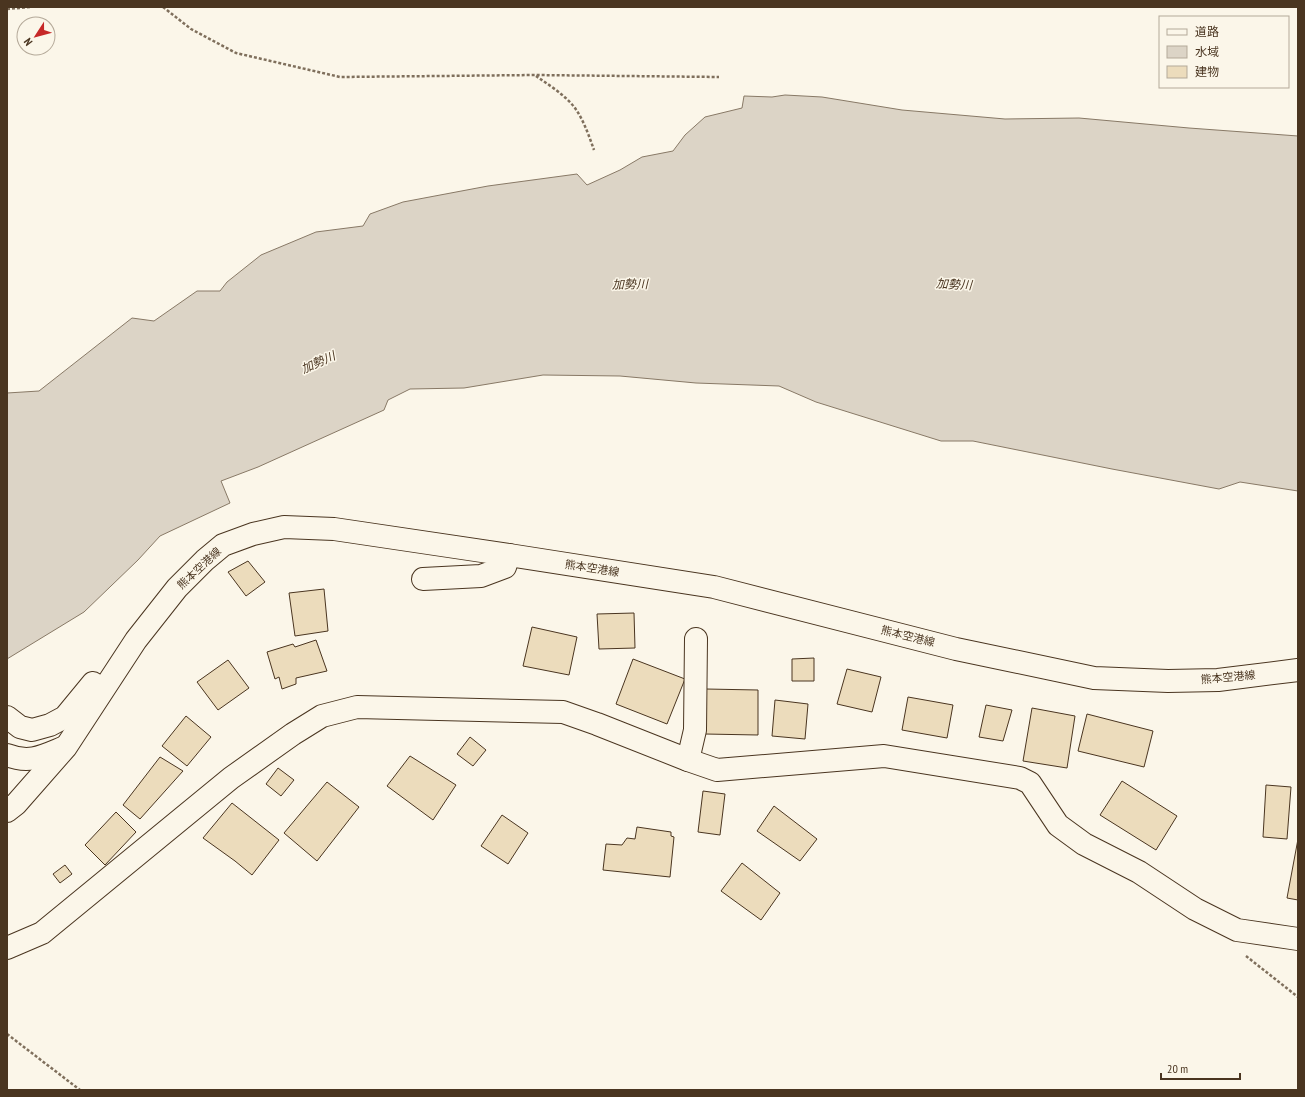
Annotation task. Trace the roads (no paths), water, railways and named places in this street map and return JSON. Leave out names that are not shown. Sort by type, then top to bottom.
[{"type":"main road","name":"熊本空港線","points":[[7,811],[16,804],[66,747],[136,640],[177,588],[205,560],[223,545],[253,534],[284,526],[334,529],[714,587],[956,649],[1094,678],[1168,681],[1218,680],[1298,670]]},
{"type":"main road","points":[[423,579],[481,576],[505,567],[509,555]]},
{"type":"main road","points":[[688,760],[695,730],[696,639]]},
{"type":"main road","points":[[7,717],[20,727],[32,730],[50,725],[66,717],[113,656],[136,640]]},
{"type":"main road","points":[[7,948],[42,933],[231,778],[292,734],[322,716],[357,707],[563,712],[717,770],[884,756],[1020,778],[1030,783],[1058,825],[1084,844],[1139,872],[1195,909],[1237,930],[1298,939]]},
{"type":"main road","points":[[7,755],[17,759],[28,760],[66,747]]},
{"type":"water","name":"加勢川","points":[[785,95],[822,97],[902,110],[1005,119],[1079,118],[1298,136],[1298,491],[1240,482],[1219,489],[973,441],[941,441],[816,402],[779,386],[696,383],[620,376],[543,375],[464,388],[410,389],[388,400],[384,410],[258,467],[221,481],[230,503],[160,536],[138,560],[84,612],[7,659],[7,393],[39,391],[132,318],[154,321],[197,291],[220,291],[227,282],[261,255],[316,232],[363,226],[370,214],[403,202],[488,186],[577,174],[587,185],[620,170],[642,157],[673,151],[685,135],[705,117],[742,108],[744,96],[772,97]]}]
